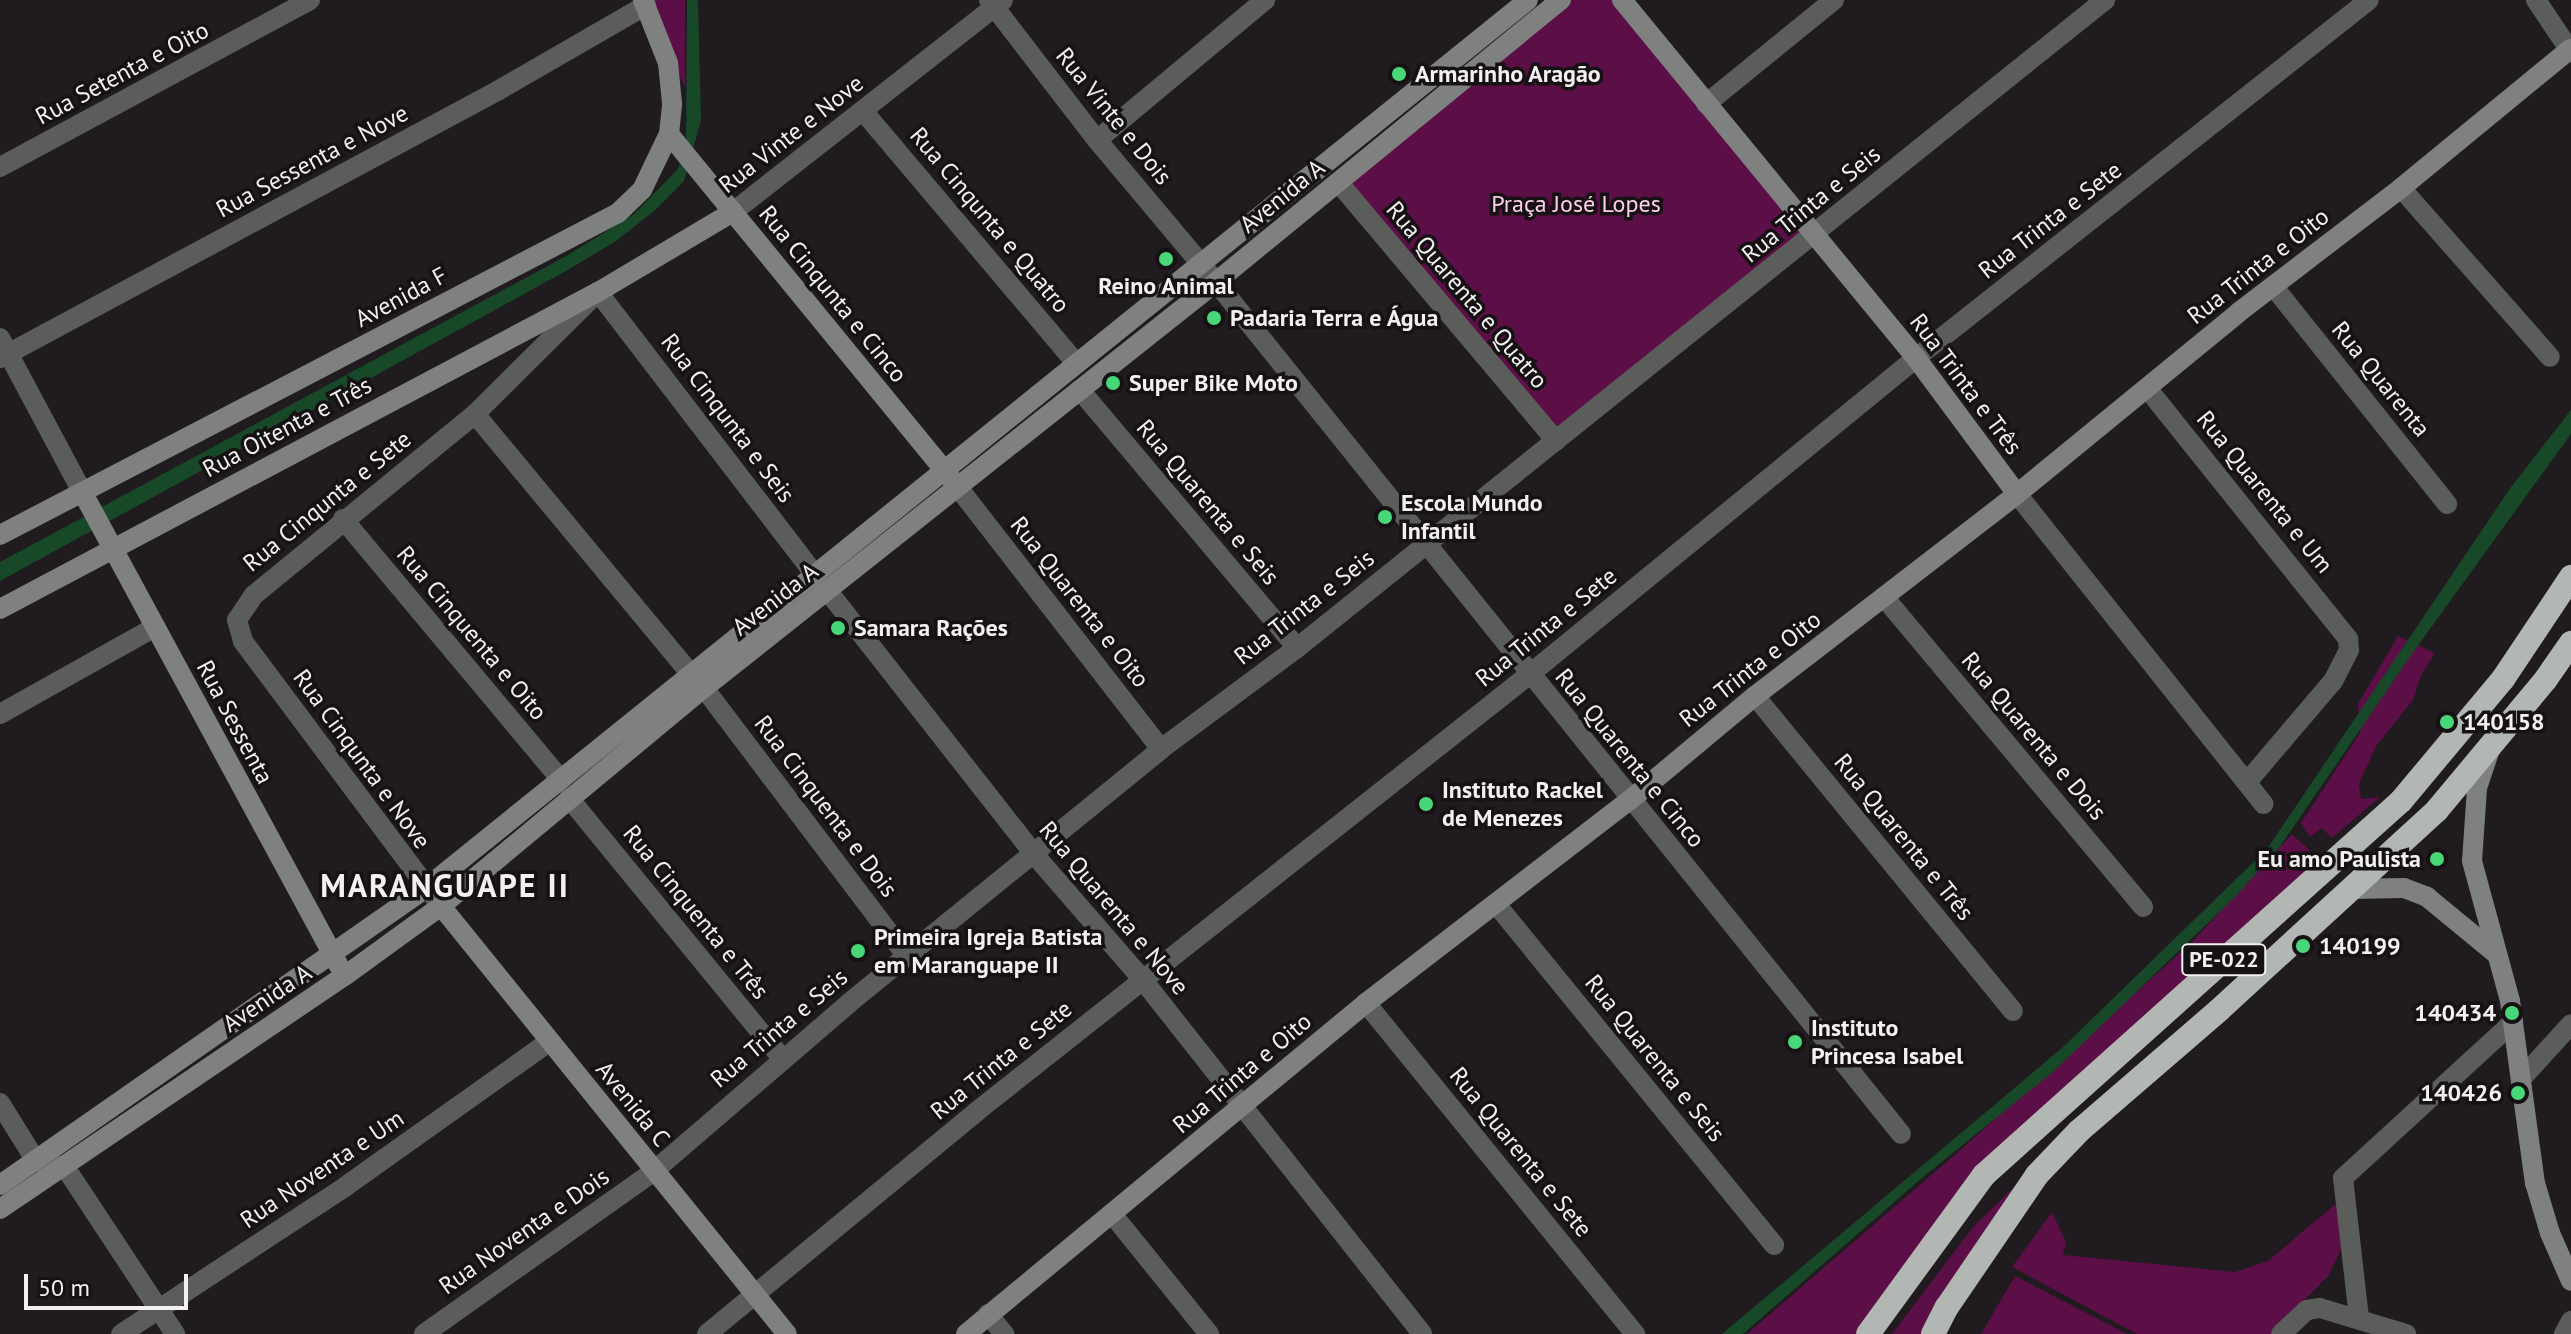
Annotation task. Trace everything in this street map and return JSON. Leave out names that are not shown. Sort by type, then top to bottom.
[{"type":"highway","name":"PE-022","points":[[1868,1334],[1984,1175],[2401,801],[2503,679],[2571,577]]},
{"type":"highway","name":"PE-022","points":[[1933,1334],[1947,1307],[2037,1175],[2079,1131],[2437,810],[2571,643]]},
{"type":"street","name":"Rua Setenta e Oito","points":[[0,167],[310,0]]},
{"type":"street","points":[[1097,140],[1265,0]]},
{"type":"street","name":"Avenida A","points":[[0,1185],[332,957],[565,789],[951,479],[1077,364],[1528,0]]},
{"type":"street","name":"Avenida A","points":[[951,479],[1080,390],[1561,0]]},
{"type":"street","name":"Rua Trinta e Três","points":[[1622,0],[1916,358],[2017,494],[2264,804]]},
{"type":"street","points":[[1706,104],[1834,0]]},
{"type":"street","name":"Rua Trinta e Seis","points":[[654,1171],[782,1058],[1161,749],[1297,648],[1815,236],[2105,0]]},
{"type":"street","name":"Rua Trinta e Sete","points":[[707,1334],[1142,979],[1530,674],[1916,358],[2369,0]]},
{"type":"street","points":[[2536,0],[2570,50]]},
{"type":"street","name":"Rua Vinte e Dois","points":[[996,2],[1097,140],[1201,263]]},
{"type":"street","name":"Rua Vinte e Nove","points":[[598,292],[733,212],[996,2]]},
{"type":"street","name":"Avenida F","points":[[0,535],[84,494],[618,213],[642,190],[674,140],[668,63],[644,3]]},
{"type":"street","name":"Rua Sessenta e Nove","points":[[3,350],[499,90],[644,3]]},
{"type":"street","name":"Rua Trinta e Oito","points":[[966,1334],[1243,1108],[1366,1003],[1630,800],[1755,696],[2017,494],[2570,50]]},
{"type":"street","name":"Rua Cinqunta e Quatro","points":[[863,111],[1077,364]]},
{"type":"street","name":"Rua Cinqunta e Cinco","points":[[674,140],[951,479]]},
{"type":"street","name":"Rua Quarenta e Quatro","points":[[1339,183],[1556,441]]},
{"type":"street","points":[[2401,188],[2550,357]]},
{"type":"street","name":"Rua Quarenta e Cinco","points":[[1201,263],[1424,545],[1901,1134]]},
{"type":"street","name":"Rua Quarenta","points":[[2273,286],[2447,504]]},
{"type":"street","name":"Rua Cinqunta e Sete","points":[[243,641],[236,627],[241,610],[343,519],[475,414],[598,292]]},
{"type":"street","name":"Rua Oitenta e Três","points":[[0,609],[110,542],[598,292]]},
{"type":"street","name":"Rua Cinqunta e Seis","points":[[598,292],[822,583]]},
{"type":"street","points":[[3,350],[84,494]]},
{"type":"street","name":"Rua Quarenta e Um","points":[[2147,388],[2343,629],[2349,650],[2344,664],[2247,782]]},
{"type":"street","name":"Rua Quarenta e Seis","points":[[1080,390],[1297,648]]},
{"type":"street","points":[[475,414],[697,681]]},
{"type":"street","name":"Rua Quarenta e Oito","points":[[951,479],[1161,749]]},
{"type":"street","name":"Rua Sessenta","points":[[84,494],[332,957],[346,975]]},
{"type":"street","name":"Rua Cinquenta e Oito","points":[[343,519],[565,789]]},
{"type":"street","name":"Rua Quarenta e Nove","points":[[822,583],[1033,853],[1142,979],[1422,1334]]},
{"type":"street","name":"Rua Quarenta e Dois","points":[[1884,597],[2143,907]]},
{"type":"street","points":[[0,714],[155,627]]},
{"type":"street","name":"Rua Cinqunta e Nove","points":[[243,641],[441,906]]},
{"type":"street","name":"Rua Cinquenta e Dois","points":[[697,681],[906,955]]},
{"type":"street","name":"Rua Quarenta e Três","points":[[1755,696],[2013,1011]]},
{"type":"street","points":[[2490,747],[2477,788],[2472,861],[2513,1022],[2541,1207],[2571,1281]]},
{"type":"street","name":"Avenida A","points":[[0,1209],[346,975],[441,906],[565,789]]},
{"type":"street","name":"Rua Cinquenta e Três","points":[[565,789],[782,1058]]},
{"type":"street","points":[[2352,889],[2404,888],[2427,897],[2494,952]]},
{"type":"street","name":"Rua Quarenta e Seis","points":[[1496,904],[1774,1245]]},
{"type":"street","name":"Avenida C","points":[[441,906],[787,1334]]},
{"type":"street","name":"Rua Quarenta e Sete","points":[[1366,1003],[1635,1334]]},
{"type":"street","points":[[2359,1318],[2343,1178],[2513,1022]]},
{"type":"street","points":[[2521,1079],[2571,1024]]},
{"type":"street","name":"Rua Noventa e Um","points":[[121,1334],[346,1186],[549,1042]]},
{"type":"street","points":[[0,1103],[36,1161],[65,1167],[175,1334]]},
{"type":"street","name":"Rua Noventa e Dois","points":[[424,1334],[654,1171]]},
{"type":"street","points":[[1113,1215],[1209,1334]]},
{"type":"street","points":[[2281,1334],[2307,1310],[2334,1310],[2406,1334]]},
{"type":"street","points":[[988,1314],[1004,1334]]},
{"type":"street","points":[[2564,1334],[2571,1321]]},
{"type":"green space","points":[[642,0],[685,0],[685,87]]},
{"type":"green space","name":"Praça José Lopes","points":[[1559,0],[1622,0],[1813,231],[1552,440],[1340,175]]},
{"type":"green space","points":[[2398,636],[2435,653],[2421,675],[2413,700],[2376,746],[2359,784],[2361,799],[2380,797],[2332,838],[2322,828],[2310,837],[2301,823],[2360,733],[2358,704]]},
{"type":"green space","points":[[2292,834],[2321,861],[1981,1169],[1864,1334],[1747,1334],[1957,1153],[2191,943]]},
{"type":"green space","points":[[2018,1183],[1937,1334],[1892,1334],[1973,1227]]},
{"type":"green space","points":[[2339,1201],[2343,1244],[2329,1275],[2271,1334],[2137,1334],[2012,1267],[2052,1212],[2066,1242],[2063,1255],[2235,1272],[2268,1261]]},
{"type":"green space","points":[[2015,1276],[2127,1334],[1981,1334]]},
{"type":"shaded area","points":[[687,0],[698,0],[701,120],[684,181],[654,211],[616,241],[566,271],[0,581],[0,562],[568,255],[634,214],[678,169],[686,140]]},
{"type":"shaded area","points":[[2571,410],[2571,434],[2414,651],[2279,848],[2235,897],[2053,1072],[1923,1177],[1743,1334],[1722,1334],[2062,1048],[2267,849],[2511,487]]},
{"type":"place","name":"Armarinho Aragão","points":[[1399,74]]},
{"type":"place","name":"Reino Animal","points":[[1166,259]]},
{"type":"place","name":"Padaria Terra e Água","points":[[1214,318]]},
{"type":"place","name":"Super Bike Moto","points":[[1113,383]]},
{"type":"place","name":"Escola Mundo Infantil","points":[[1385,517]]},
{"type":"place","name":"Samara Rações","points":[[838,628]]},
{"type":"place","name":"140158","points":[[2447,722]]},
{"type":"place","name":"Instituto Rackel de Menezes","points":[[1426,804]]},
{"type":"place","name":"Eu amo Paulista","points":[[2437,859]]},
{"type":"place","name":"140199","points":[[2303,946]]},
{"type":"place","name":"Primeira Igreja Batista em Maranguape II","points":[[858,951]]},
{"type":"place","name":"140434","points":[[2512,1013]]},
{"type":"place","name":"Instituto Princesa Isabel","points":[[1795,1042]]},
{"type":"place","name":"140426","points":[[2518,1093]]},
{"type":"district","name":"MARANGUAPE II","points":[[445,885]]}]
